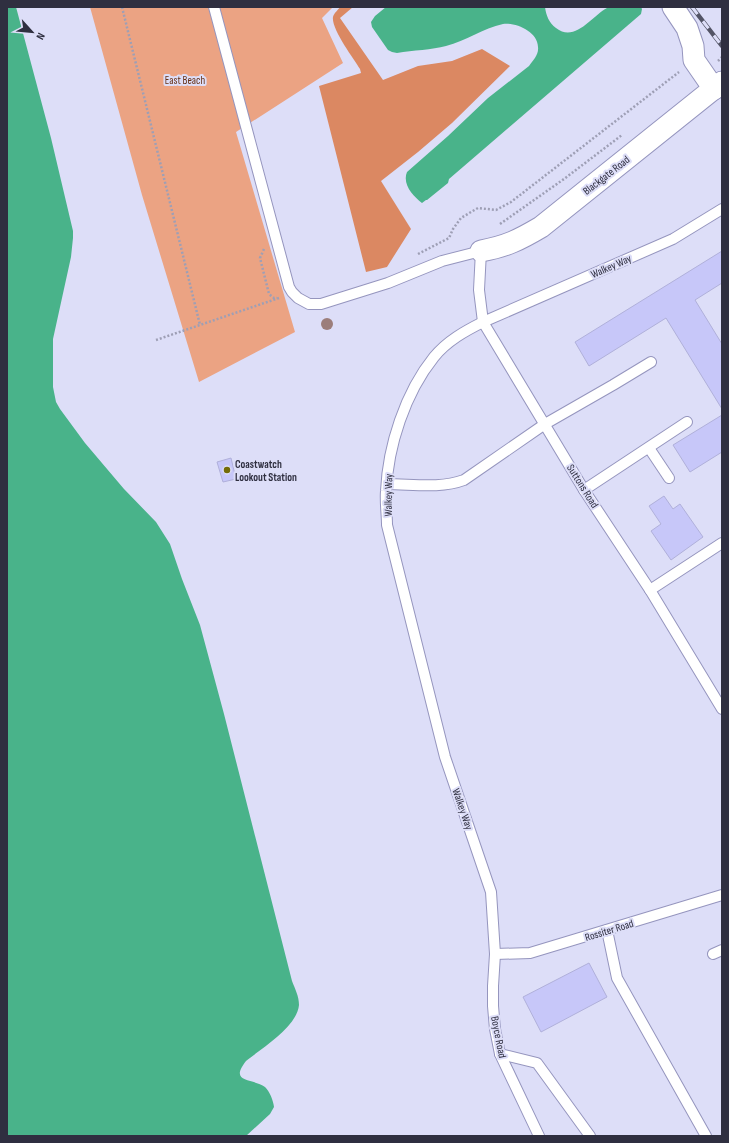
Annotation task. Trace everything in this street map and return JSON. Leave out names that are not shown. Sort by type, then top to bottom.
[{"type":"street","points":[[673,7],[687,28],[693,46],[708,76]]},
{"type":"street","name":"Blackgate Road","points":[[481,251],[501,247],[520,240],[541,227],[708,76]]},
{"type":"lane","points":[[214,7],[289,287],[298,298],[309,304],[322,304],[388,282],[442,261],[481,251]]},
{"type":"lane","name":"Walkey Way","points":[[495,954],[491,892],[443,749],[387,525],[386,492],[390,456],[402,414],[417,383],[434,357],[460,334],[483,322],[673,239],[722,209]]},
{"type":"lane","name":"Suttons Road","points":[[481,251],[479,290],[483,322],[584,490],[650,590],[722,709]]},
{"type":"lane","points":[[387,484],[443,485],[453,484],[464,480],[545,424],[651,362]]},
{"type":"lane","points":[[584,490],[687,422]]},
{"type":"lane","points":[[649,448],[669,478]]},
{"type":"lane","points":[[650,590],[722,543]]},
{"type":"lane","name":"Rossiter Road","points":[[495,954],[530,953],[722,895]]},
{"type":"lane","points":[[607,930],[617,978],[706,1136]]},
{"type":"lane","name":"Boyce Road","points":[[495,954],[492,986],[495,1029],[500,1054],[539,1136]]},
{"type":"lane","points":[[500,1054],[537,1063],[590,1136]]},
{"type":"path","points":[[122,7],[200,325]]},
{"type":"path","points":[[415,255],[449,238],[453,229],[461,218],[478,208],[496,210],[511,202],[708,76],[722,57]]},
{"type":"path","points":[[494,228],[564,179],[627,131]]},
{"type":"path","points":[[156,340],[279,298],[274,298],[269,294],[260,258],[274,234]]},
{"type":"green space","name":"East Beach","points":[[90,7],[333,7],[322,18],[343,63],[236,132],[295,332],[199,382],[142,195]]},
{"type":"shaded area","points":[[7,7],[16,7],[51,138],[73,231],[71,257],[53,339],[53,387],[56,402],[85,443],[124,489],[156,522],[170,544],[200,625],[292,981],[297,993],[299,1005],[297,1013],[292,1021],[286,1029],[246,1061],[241,1068],[241,1077],[260,1084],[267,1089],[274,1107],[270,1114],[246,1136],[7,1136]]},
{"type":"shaded area","points":[[340,7],[353,7],[340,18],[383,80],[418,66],[452,61],[482,49],[510,66],[452,123],[381,181],[411,229],[387,267],[366,272],[319,86],[361,73],[339,36],[333,22],[333,17]]},
{"type":"shaded area","points":[[386,7],[545,7],[551,24],[563,32],[570,32],[583,27],[601,12],[610,7],[641,7],[642,9],[641,14],[449,179],[448,183],[422,203],[415,197],[407,185],[407,172],[488,98],[529,66],[538,52],[538,47],[534,37],[525,29],[520,26],[503,24],[488,28],[461,41],[446,46],[397,53],[392,52],[388,50],[372,27],[371,22],[375,16]]},
{"type":"building","points":[[722,251],[722,283],[695,300],[722,344],[722,409],[666,318],[589,366],[575,342]]},
{"type":"building","points":[[722,415],[722,452],[690,472],[673,445]]},
{"type":"building","name":"Coastwatch Lookout Station","points":[[231,458],[236,479],[223,482],[217,462]]},
{"type":"building","points":[[664,496],[673,509],[680,504],[703,537],[671,560],[651,531],[661,524],[649,506]]},
{"type":"building","points":[[589,963],[607,997],[541,1032],[523,997]]},
{"type":"railway","points":[[692,7],[722,46]]},
{"type":"place","name":"Coastwatch Lookout Station","points":[[227,470]]}]
